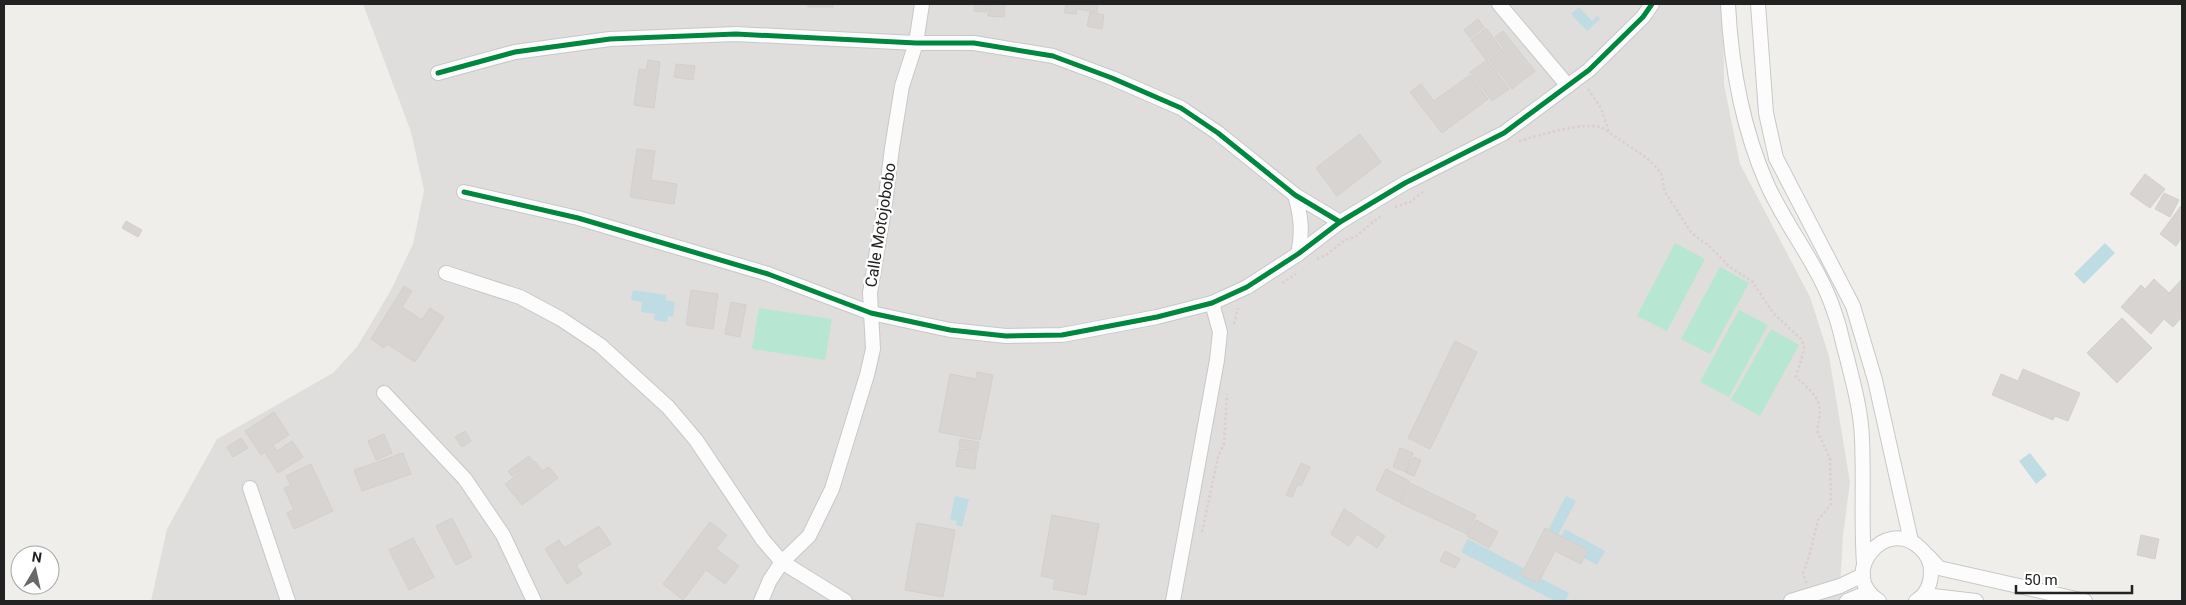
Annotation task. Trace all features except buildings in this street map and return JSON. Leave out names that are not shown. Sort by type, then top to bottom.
[{"type":"street","name":"Calle Motojobobo","points":[[761,601],[770,580],[782,562],[809,536],[832,489],[871,358],[873,349],[870,293],[902,86],[916,43],[922,4]]},
{"type":"street","points":[[1498,4],[1574,82]]},
{"type":"street","points":[[464,192],[578,218],[750,268],[871,313],[950,330],[1006,336],[1062,335],[1157,317],[1212,303],[1247,287],[1298,254],[1340,222],[1405,183],[1504,133],[1574,82],[1643,17],[1652,4]]},
{"type":"street","points":[[1728,4],[1730,36],[1738,91],[1750,138],[1767,184],[1798,240],[1819,272],[1836,314],[1857,396],[1862,437],[1861,509],[1864,569],[1874,597],[1847,601]]},
{"type":"street","points":[[1758,4],[1766,113],[1776,158],[1853,306],[1875,380],[1911,541]]},
{"type":"street","points":[[438,73],[515,52],[610,39],[736,34],[916,43],[974,43],[1053,56],[1112,78],[1181,108],[1218,133],[1295,195],[1340,222]]},
{"type":"street","points":[[1295,195],[1301,221],[1302,238],[1298,254]]},
{"type":"street","points":[[446,273],[520,297],[561,319],[592,340],[629,370],[668,407],[696,440],[763,540],[782,562],[845,601]]},
{"type":"street","points":[[1173,601],[1217,360],[1220,332],[1212,303]]},
{"type":"street","points":[[384,393],[465,479],[503,535],[534,601]]},
{"type":"street","points":[[250,488],[288,601]]},
{"type":"street","points":[[1791,601],[1840,586],[1864,569],[1869,553],[1877,545],[1894,539],[1911,541],[1925,552],[1939,568],[2085,601]]},
{"type":"street","points":[[1918,600],[1926,592],[1931,581],[1931,569],[1925,552]]},
{"type":"street","points":[[1918,600],[1933,596],[1976,601]]},
{"type":"path","points":[[1574,82],[1601,108],[1609,132]]},
{"type":"path","points":[[1516,142],[1593,125],[1609,132],[1647,158],[1661,174],[1664,192],[1691,232],[1707,244],[1717,256],[1732,268],[1752,280],[1773,313],[1801,339],[1804,345],[1796,377],[1812,391],[1820,403],[1821,416],[1817,431],[1828,452],[1832,473],[1831,504],[1818,520],[1810,554],[1803,573],[1810,595]]},
{"type":"path","points":[[1391,209],[1410,202],[1427,189]]},
{"type":"path","points":[[1310,262],[1326,255],[1339,244],[1355,237],[1387,212]]},
{"type":"path","points":[[1275,287],[1298,272]]},
{"type":"path","points":[[1233,327],[1236,310],[1239,307]]},
{"type":"path","points":[[1202,533],[1218,457],[1224,444],[1227,392]]},
{"type":"shaded area","points":[[363,4],[1723,4],[1724,84],[1740,164],[1810,297],[1829,356],[1850,482],[1843,536],[1840,586],[1843,601],[151,601],[167,529],[217,439],[333,373],[357,347],[391,290],[413,244],[424,190],[411,132]]},
{"type":"green space","points":[[1675,243],[1705,259],[1667,331],[1637,316]]},
{"type":"green space","points":[[1720,267],[1749,283],[1710,354],[1681,339]]},
{"type":"green space","points":[[759,308],[832,319],[825,360],[752,349]]},
{"type":"green space","points":[[1739,310],[1768,325],[1729,397],[1700,382]]},
{"type":"green space","points":[[1771,329],[1799,345],[1760,416],[1731,400]]},
{"type":"water","points":[[1579,7],[1592,21],[1597,16],[1600,19],[1587,31],[1571,14]]},
{"type":"water","points":[[2105,243],[2115,253],[2084,284],[2074,274]]},
{"type":"water","points":[[633,290],[666,295],[666,300],[675,302],[673,317],[668,316],[667,322],[654,320],[655,314],[641,312],[642,302],[631,300]]},
{"type":"water","points":[[2030,453],[2047,475],[2036,484],[2019,461]]},
{"type":"water","points":[[955,496],[969,499],[962,527],[956,525],[957,521],[950,519]]},
{"type":"water","points":[[1566,496],[1576,501],[1536,576],[1569,593],[1565,601],[1555,601],[1461,552],[1468,539],[1527,570]]},
{"type":"water","points":[[1565,529],[1605,551],[1597,565],[1557,543]]},
{"type":"cycle path","points":[[464,192],[578,218],[768,274],[871,313],[950,330],[1006,336],[1062,335],[1157,317],[1212,303],[1247,287],[1298,254],[1340,222],[1405,183],[1504,133],[1589,70],[1643,17],[1652,4]]},
{"type":"cycle path","points":[[438,73],[515,52],[610,39],[736,34],[916,43],[974,43],[1053,56],[1112,78],[1181,108],[1218,133],[1295,195],[1340,222]]}]
